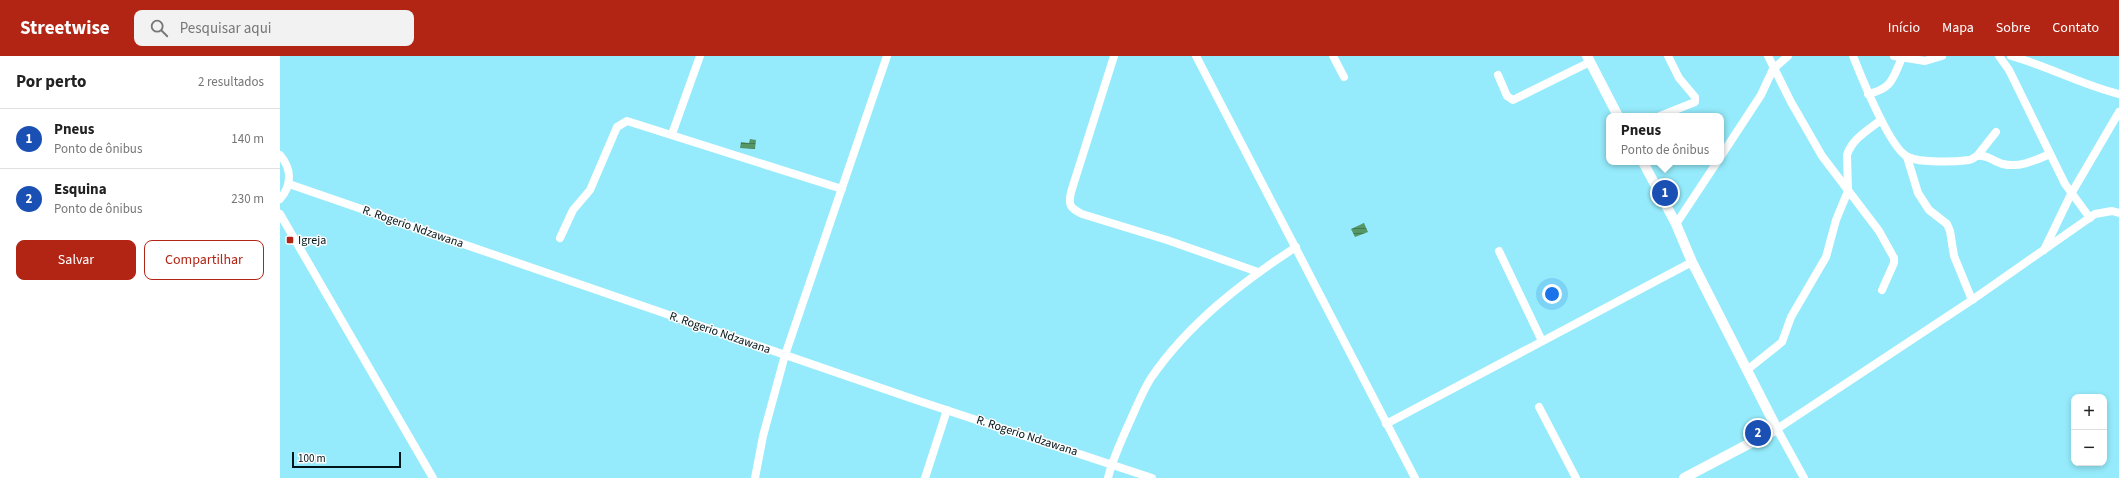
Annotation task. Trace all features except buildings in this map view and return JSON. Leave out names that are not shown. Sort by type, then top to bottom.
[{"type":"street","points":[[672,134],[700,56]]},
{"type":"street","points":[[755,478],[765,429],[785,355],[887,56]]},
{"type":"street","points":[[1114,56],[1068,202],[1070,206],[1082,214],[1167,240],[1258,272]]},
{"type":"street","points":[[1196,56],[1414,478]]},
{"type":"street","points":[[1333,56],[1344,77]]},
{"type":"street","points":[[1668,56],[1679,78],[1694,97],[1695,102],[1668,113]]},
{"type":"street","points":[[1768,56],[1773,69],[1822,156],[1879,231],[1894,258],[1894,263],[1882,290]]},
{"type":"street","points":[[1724,151],[1761,95],[1773,69],[1788,56]]},
{"type":"street","points":[[1854,56],[1868,94],[1881,120],[1900,151],[1907,157],[1919,161],[1969,160],[1977,156],[1996,132]]},
{"type":"street","points":[[1868,94],[1883,91],[1887,86],[1898,57],[1926,61],[1942,56]]},
{"type":"street","points":[[1999,56],[2009,70],[2071,194],[2090,218]]},
{"type":"street","points":[[2011,56],[2030,61],[2094,88],[2119,94]]},
{"type":"street","points":[[1498,75],[1507,96],[1513,100],[1588,59],[1616,113]]},
{"type":"street","points":[[2044,251],[2071,194],[2119,112]]},
{"type":"street","points":[[1747,370],[1782,342],[1791,317],[1826,256],[1836,220],[1848,191],[1847,154],[1849,149],[1853,142],[1881,120]]},
{"type":"street","points":[[560,238],[574,210],[590,190],[617,127],[627,121],[842,189]]},
{"type":"street","points":[[1977,156],[1986,157],[2003,164],[2023,165],[2050,154]]},
{"type":"street","points":[[280,155],[288,168],[289,184],[280,199]]},
{"type":"street","points":[[1907,157],[1918,193],[1929,210],[1947,224],[1950,231],[1954,256],[1972,300]]},
{"type":"street","points":[[1646,165],[1676,224],[1692,262],[1777,429],[1804,478]]},
{"type":"street","points":[[1676,224],[1715,165]]},
{"type":"street","name":"R. Rogerio Ndzawana","points":[[289,184],[785,355],[1152,478]]},
{"type":"street","points":[[1684,478],[1777,429],[1972,300],[2090,218],[2102,212],[2119,213]]},
{"type":"street","points":[[280,214],[433,478]]},
{"type":"street","points":[[1108,478],[1111,464],[1150,379],[1165,360],[1209,312],[1258,272],[1296,247]]},
{"type":"street","points":[[1499,251],[1542,341]]},
{"type":"street","points":[[1386,424],[1692,262]]},
{"type":"street","points":[[1539,407],[1576,478]]},
{"type":"street","points":[[926,478],[947,410]]},
{"type":"shaded area","points":[[750,139],[756,140],[755,149],[740,148],[741,142],[749,143]]},
{"type":"shaded area","points":[[1364,223],[1368,232],[1355,237],[1351,229]]},
{"type":"place","name":"Pneus","points":[[1665,193]]},
{"type":"place","name":"Igreja","points":[[290,240]]},
{"type":"place","name":"Esquina","points":[[1758,433]]}]
